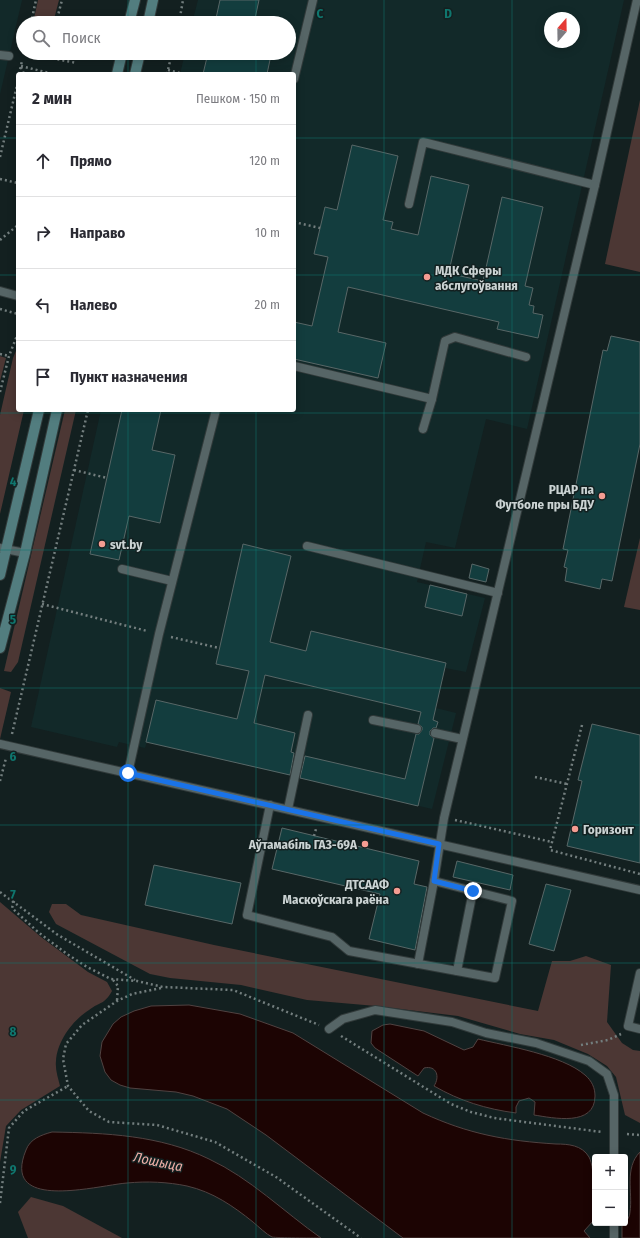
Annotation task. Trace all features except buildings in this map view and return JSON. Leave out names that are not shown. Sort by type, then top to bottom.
[{"type":"main road","points":[[131,16],[135,0]]},
{"type":"main road","points":[[150,16],[153,0]]},
{"type":"main road","points":[[117,72],[120,60]]},
{"type":"main road","points":[[135,72],[138,60]]},
{"type":"main road","points":[[0,575],[3,549],[38,412]]},
{"type":"main road","points":[[0,648],[25,553],[57,412]]},
{"type":"lane","points":[[296,72],[313,0]]},
{"type":"lane","points":[[418,964],[434,881],[444,818],[596,185],[637,0]]},
{"type":"lane","points":[[409,204],[423,142],[596,185]]},
{"type":"lane","points":[[0,291],[16,295]]},
{"type":"lane","points":[[423,429],[432,399],[444,341],[455,337],[526,357]]},
{"type":"lane","points":[[296,366],[432,399]]},
{"type":"lane","points":[[128,773],[159,634],[215,412]]},
{"type":"lane","points":[[307,546],[498,592]]},
{"type":"lane","points":[[3,549],[25,553]]},
{"type":"lane","points":[[122,569],[172,581]]},
{"type":"lane","points":[[288,809],[308,715]]},
{"type":"lane","points":[[373,720],[417,729]]},
{"type":"lane","points":[[435,733],[462,739]]},
{"type":"lane","points":[[0,744],[640,890]]},
{"type":"lane","points":[[270,805],[246,915],[332,937],[349,951],[495,978],[512,901],[434,881]]},
{"type":"lane","points":[[457,971],[473,891]]},
{"type":"lane","points":[[640,973],[628,1026],[640,1029]]},
{"type":"lane","points":[[329,1028],[343,1019],[375,1010],[452,1022],[486,1033],[536,1043],[589,1062],[606,1074],[614,1095],[614,1154]]},
{"type":"lane","points":[[614,1226],[614,1238]]},
{"type":"path","points":[[33,16],[36,0]]},
{"type":"path","points":[[58,16],[62,0]]},
{"type":"path","points":[[181,16],[184,0]]},
{"type":"path","points":[[59,60],[77,63]]},
{"type":"path","points":[[170,60],[168,70],[176,72]]},
{"type":"path","points":[[20,72],[21,66]]},
{"type":"path","points":[[21,66],[23,72]]},
{"type":"path","points":[[21,66],[45,72]]},
{"type":"path","points":[[0,157],[16,98]]},
{"type":"path","points":[[0,179],[16,183]]},
{"type":"path","points":[[296,222],[320,228]]},
{"type":"path","points":[[0,240],[16,227]]},
{"type":"path","points":[[0,309],[16,313]]},
{"type":"path","points":[[0,392],[8,356],[16,338]]},
{"type":"path","points":[[0,354],[8,356]]},
{"type":"path","points":[[12,734],[88,412]]},
{"type":"path","points":[[74,470],[107,478]]},
{"type":"path","points":[[42,604],[219,648]]},
{"type":"path","points":[[582,726],[550,850],[640,874]]},
{"type":"path","points":[[0,781],[7,755]]},
{"type":"path","points":[[535,776],[567,784]]},
{"type":"path","points":[[444,818],[552,842]]},
{"type":"path","points":[[314,836],[317,827]]},
{"type":"path","points":[[0,892],[58,935],[137,981]]},
{"type":"path","points":[[14,901],[12,908],[38,932],[87,967],[116,982],[118,986],[117,1001]]},
{"type":"path","points":[[111,979],[137,981],[163,987],[233,990],[329,1028],[451,1104],[471,1112],[494,1118],[613,1134],[640,1135]]},
{"type":"path","points":[[163,987],[132,994],[117,1001],[82,1025],[66,1044],[64,1059],[68,1086],[89,1111],[109,1122],[156,1125],[215,1142],[276,1177],[361,1238]]},
{"type":"path","points":[[568,1054],[581,1045],[608,1040],[620,1034],[628,1026]]},
{"type":"path","points":[[0,1203],[9,1128],[24,1111],[68,1086]]},
{"type":"shaded area","points":[[0,0],[22,0],[18,16],[16,16],[16,26],[0,94]]},
{"type":"shaded area","points":[[38,0],[59,0],[55,16],[35,16]]},
{"type":"shaded area","points":[[198,0],[624,0],[527,429],[486,419],[455,548],[426,542],[417,582],[485,598],[466,672],[445,668],[436,708],[456,713],[432,809],[147,742],[145,748],[119,742],[117,747],[31,727],[101,412],[296,412],[296,72],[180,72],[183,60],[296,60],[296,16],[194,16]]},
{"type":"shaded area","points":[[640,100],[640,272],[605,264]]},
{"type":"shaded area","points":[[16,351],[16,412],[24,412],[0,514],[0,415]]},
{"type":"shaded area","points":[[0,356],[6,358],[0,381]]},
{"type":"shaded area","points":[[65,412],[76,412],[18,662],[11,672],[4,671]]},
{"type":"shaded area","points":[[640,538],[640,610],[624,607]]},
{"type":"shaded area","points":[[0,688],[11,692],[0,739]]},
{"type":"shaded area","points":[[0,902],[41,937],[88,972],[107,982],[112,991],[104,1001],[77,1019],[67,1032],[59,1046],[57,1053],[56,1070],[60,1086],[21,1110],[6,1126],[0,1162]]},
{"type":"shaded area","points":[[52,904],[66,904],[81,915],[214,945],[538,1011],[552,961],[570,961],[586,956],[611,965],[607,1022],[622,1043],[633,1050],[640,1051],[640,1123],[625,1115],[616,1077],[607,1066],[588,1054],[554,1040],[520,1034],[458,1016],[376,1006],[307,1000],[241,985],[170,978],[150,974],[56,924],[49,912]]},
{"type":"shaded area","points":[[31,1197],[63,1206],[122,1238],[28,1238],[18,1212]]},
{"type":"water","points":[[189,1005],[240,1014],[293,1033],[423,1113],[440,1120],[488,1135],[538,1143],[565,1144],[583,1150],[589,1157],[592,1166],[592,1222],[584,1231],[590,1238],[403,1238],[266,1135],[227,1109],[193,1096],[176,1092],[130,1088],[111,1080],[105,1072],[100,1056],[102,1042],[113,1024],[121,1017],[151,1006]]},
{"type":"water","points":[[390,1024],[424,1031],[464,1050],[473,1047],[478,1039],[534,1052],[563,1062],[575,1068],[590,1080],[594,1087],[595,1093],[593,1106],[588,1112],[581,1116],[572,1118],[552,1118],[534,1115],[535,1102],[529,1098],[519,1101],[516,1107],[516,1113],[484,1107],[463,1100],[434,1086],[437,1076],[436,1072],[432,1068],[424,1068],[418,1076],[375,1048],[371,1043],[372,1031],[383,1025]]},
{"type":"water","name":"Лошыца","points":[[52,1132],[92,1133],[132,1137],[152,1140],[190,1151],[224,1167],[253,1185],[321,1238],[272,1237],[238,1210],[222,1200],[187,1186],[142,1182],[76,1190],[56,1191],[39,1189],[27,1182],[22,1170],[26,1150],[33,1140]]},
{"type":"water","points":[[640,1152],[640,1238],[622,1238],[622,1226],[628,1226],[628,1218],[630,1214],[630,1181],[632,1165]]},
{"type":"place","name":"МДК Сферы абслугоўвання","points":[[427,277]]},
{"type":"place","name":"РЦАР па Футболе пры БДУ","points":[[602,496]]},
{"type":"place","name":"svt.by","points":[[102,544]]},
{"type":"place","name":"Горизонт","points":[[575,829]]},
{"type":"place","name":"Аўтамабіль ГАЗ-69А","points":[[365,844]]},
{"type":"place","name":"ДТСААФ Маскоўскага раёна","points":[[397,891]]},
{"type":"route","points":[[128,773],[439,844],[434,881],[473,891]]}]
